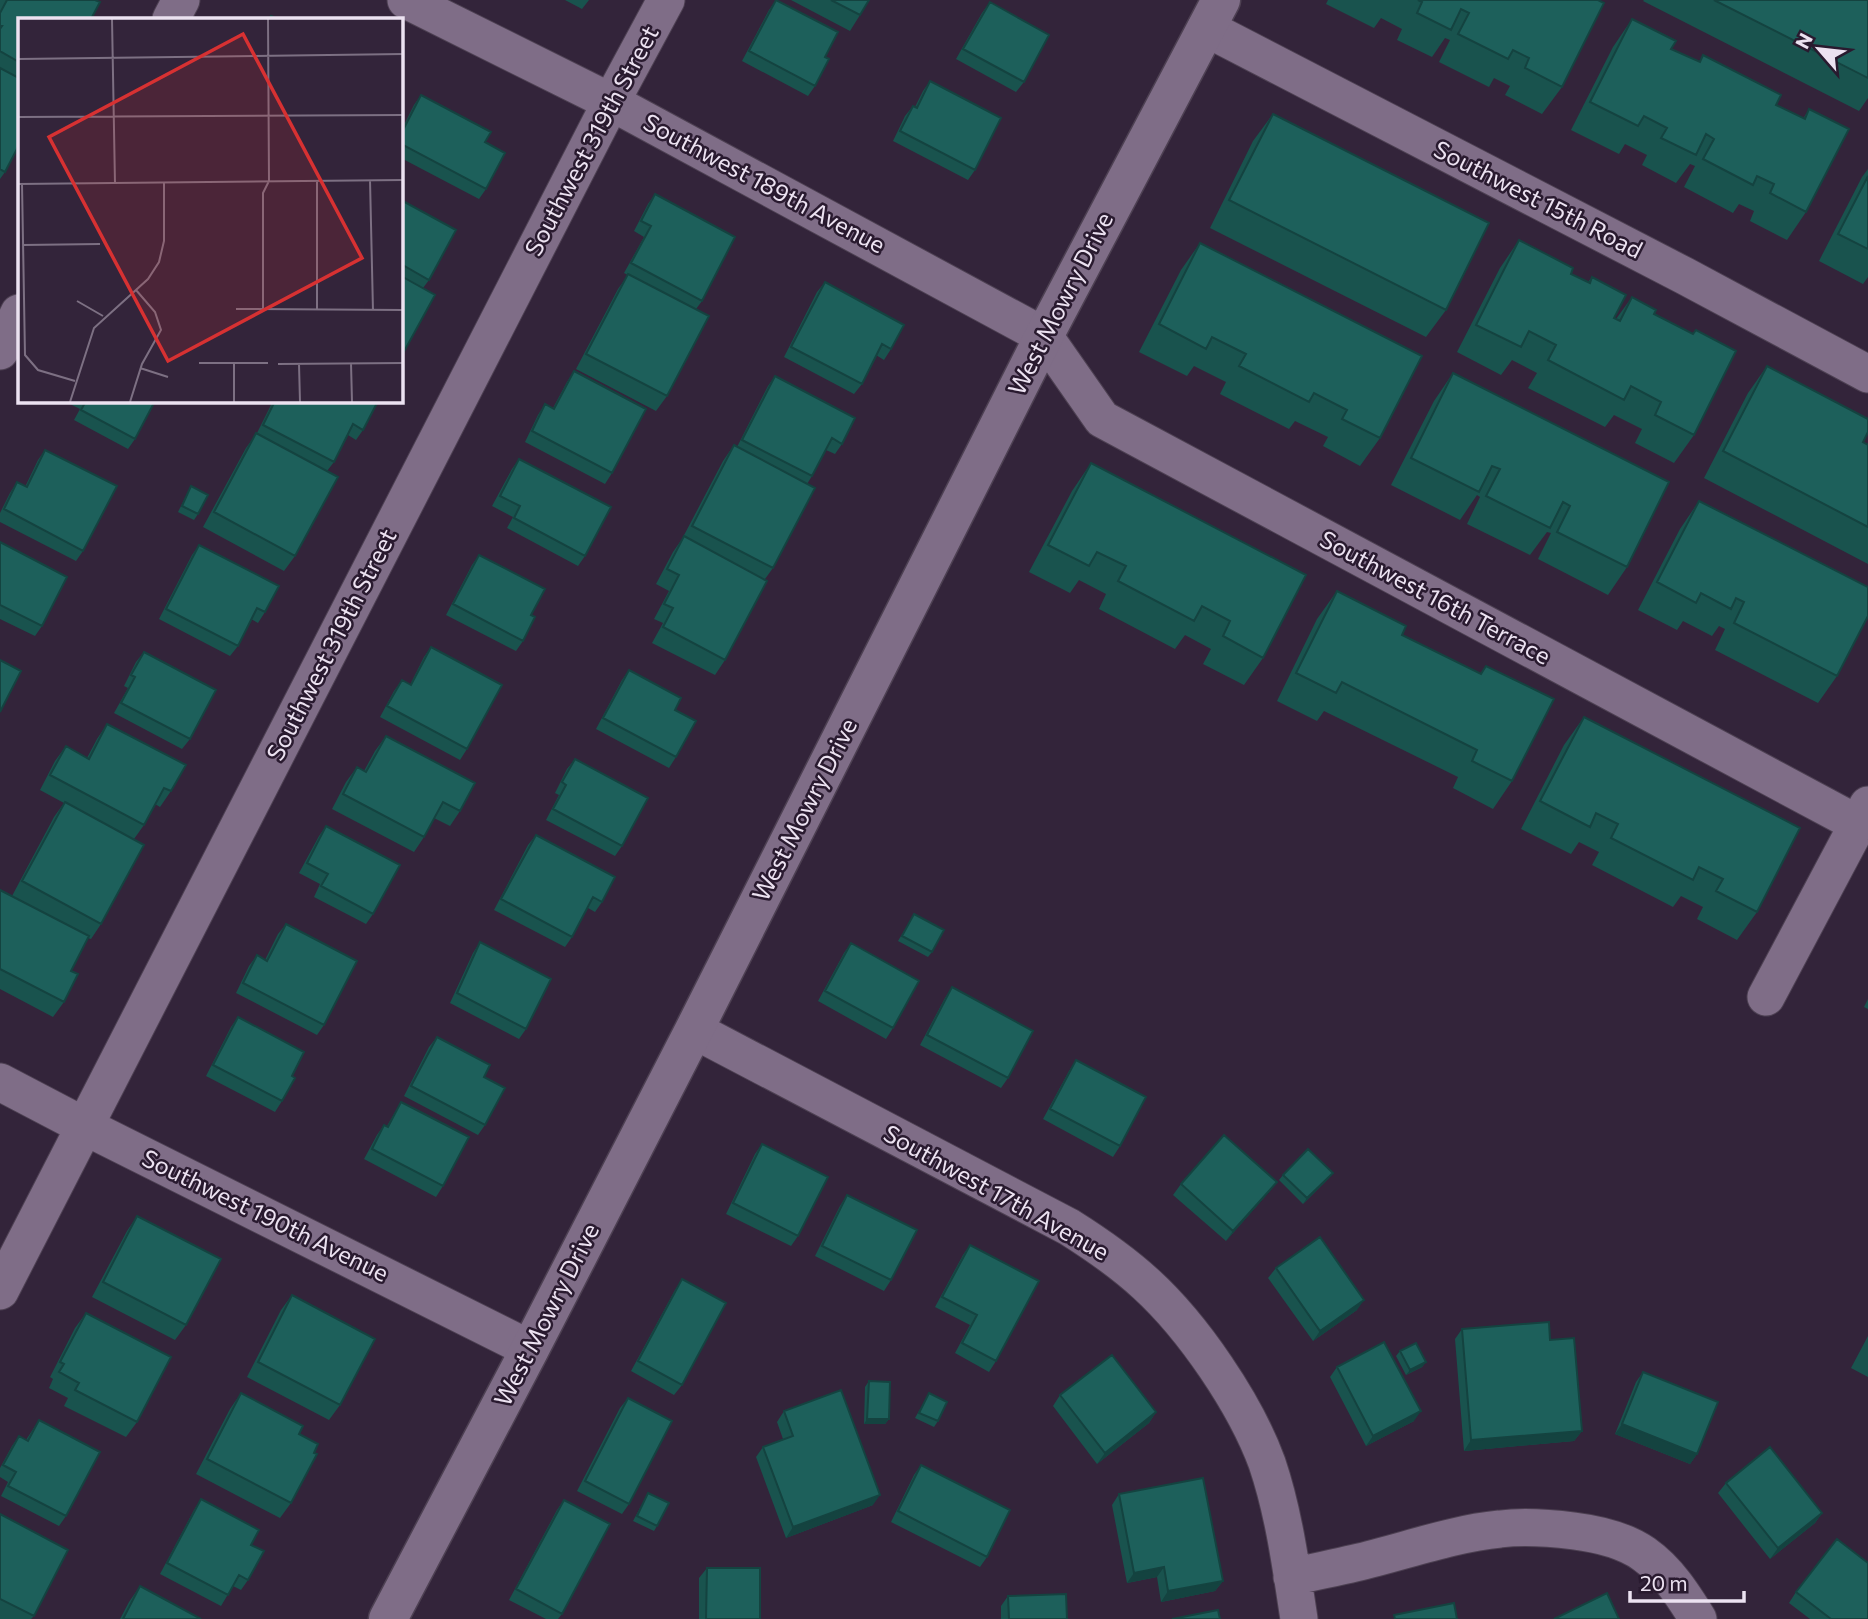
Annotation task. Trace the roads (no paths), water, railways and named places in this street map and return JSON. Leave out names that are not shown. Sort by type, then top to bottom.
[{"type":"street","points":[[172,18],[181,0]]},
{"type":"street","name":"Southwest 189th Avenue","points":[[406,0],[611,102],[1044,335]]},
{"type":"street","name":"Southwest 319th Street","points":[[0,1290],[666,0]]},
{"type":"street","name":"West Mowry Drive","points":[[388,1619],[694,1030],[1044,335],[1214,14]]},
{"type":"street","name":"Southwest 15th Road","points":[[1214,14],[1673,270],[1868,374]]},
{"type":"street","points":[[0,351],[18,315]]},
{"type":"street","name":"Southwest 16th Terrace","points":[[1044,335],[1102,419],[1863,815]]},
{"type":"street","points":[[1766,998],[1863,815]]},
{"type":"street","name":"Southwest 17th Avenue","points":[[694,1030],[1069,1227],[1101,1247],[1148,1286],[1188,1331],[1230,1389],[1251,1424],[1267,1463],[1276,1496],[1299,1619]]},
{"type":"street","name":"Southwest 190th Avenue","points":[[0,1082],[530,1349]]},
{"type":"street","points":[[1292,1577],[1444,1539],[1501,1528],[1556,1529],[1606,1537],[1643,1553],[1679,1588],[1698,1619]]}]
